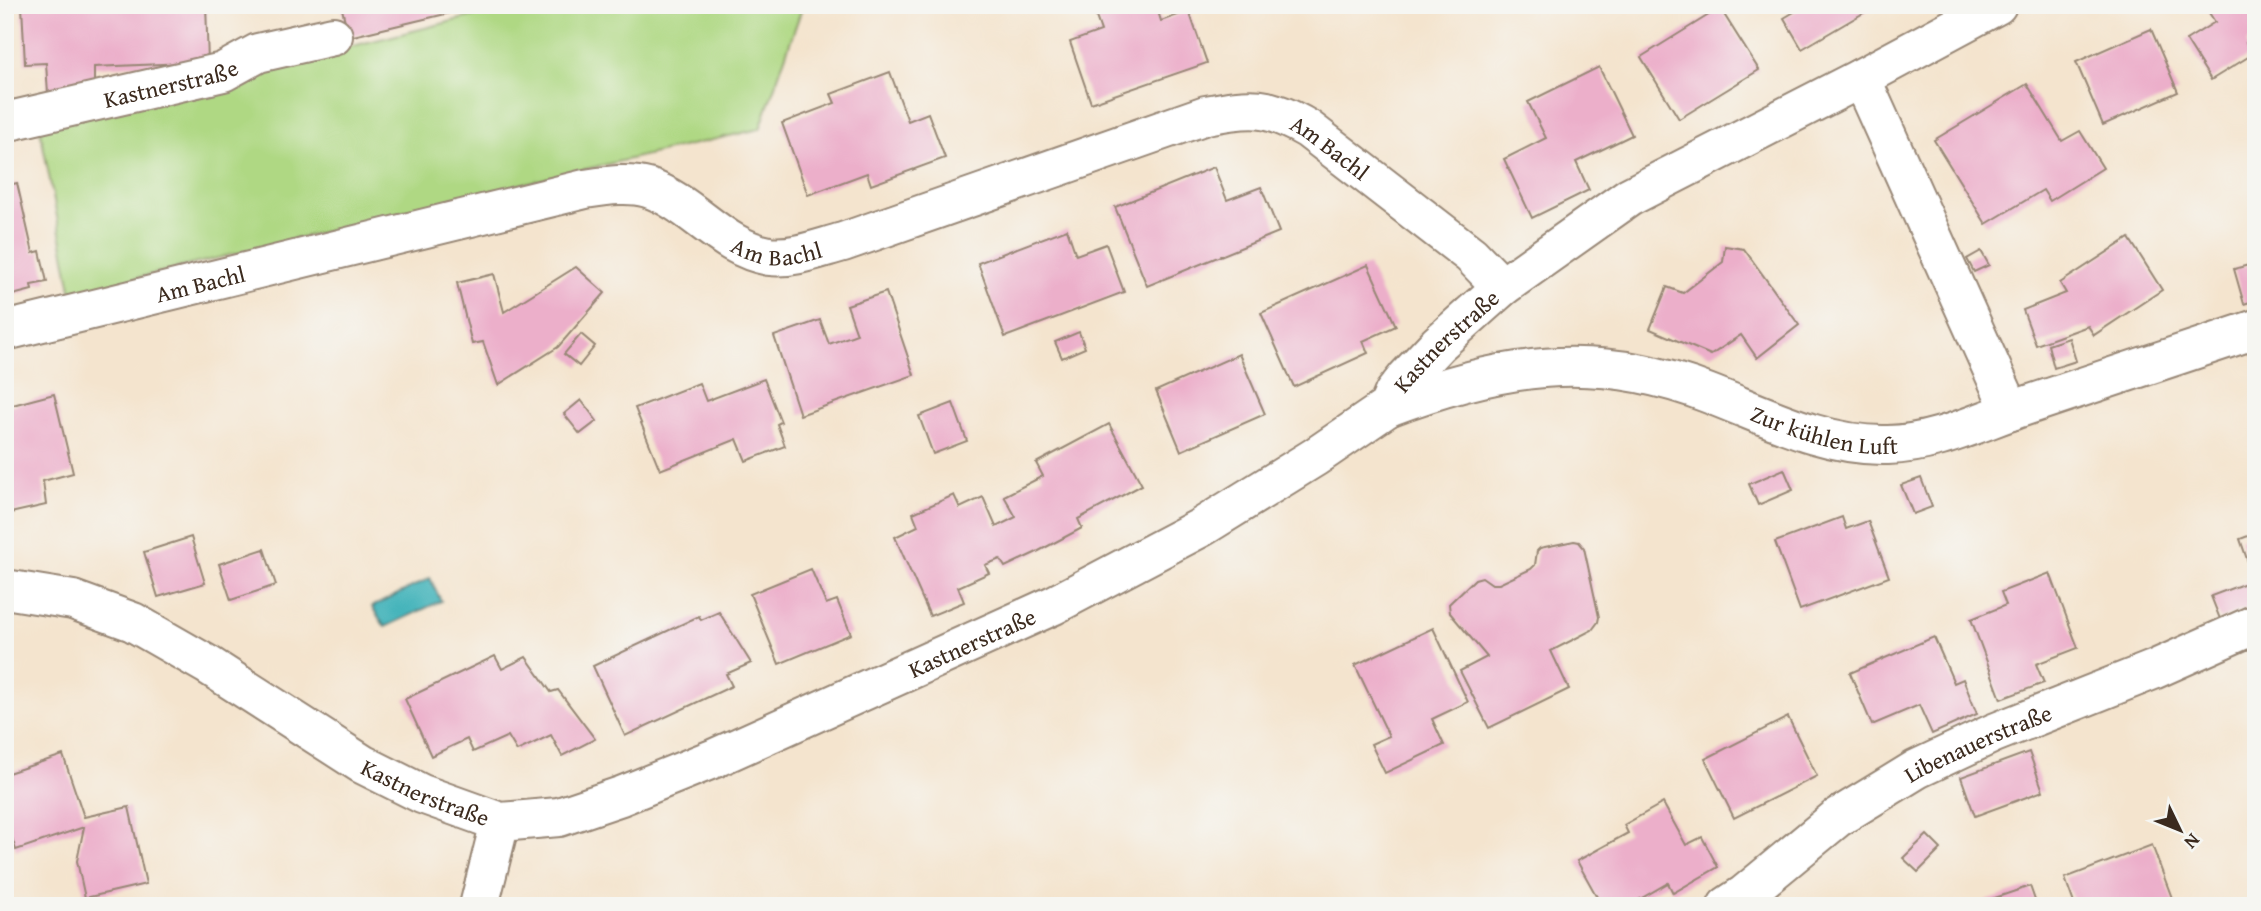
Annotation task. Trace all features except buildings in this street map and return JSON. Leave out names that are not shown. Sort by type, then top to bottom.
[{"type":"street","name":"Kastnerstraße","points":[[5,589],[73,600],[133,622],[208,665],[362,764],[422,794],[500,822],[559,817],[621,796],[715,758],[1054,606],[1202,527],[1315,457],[1388,407],[1394,393],[1414,369],[1502,287],[1629,197],[1997,5]]},
{"type":"street","name":"Kastnerstraße","points":[[5,122],[223,72],[258,53],[333,36]]},
{"type":"street","points":[[1861,78],[2011,411]]},
{"type":"street","name":"Am Bachl","points":[[5,331],[571,192],[613,185],[646,187],[671,198],[709,228],[749,251],[772,256],[796,254],[843,242],[1206,116],[1243,108],[1268,110],[1289,118],[1308,130],[1471,255],[1502,287]]},
{"type":"street","name":"Zur kühlen Luft","points":[[1388,407],[1424,393],[1497,374],[1549,366],[1597,366],[1649,374],[1703,391],[1811,433],[1851,443],[1915,443],[1950,434],[2256,329]]},
{"type":"street","name":"Libenauerstraße","points":[[1727,906],[1837,818],[1917,769],[1994,733],[2153,670],[2256,624]]},
{"type":"street","points":[[479,906],[500,822]]},
{"type":"green space","points":[[517,5],[803,5],[760,129],[474,195],[72,294],[39,124]]},
{"type":"water","points":[[430,578],[441,601],[385,627],[372,607]]}]
